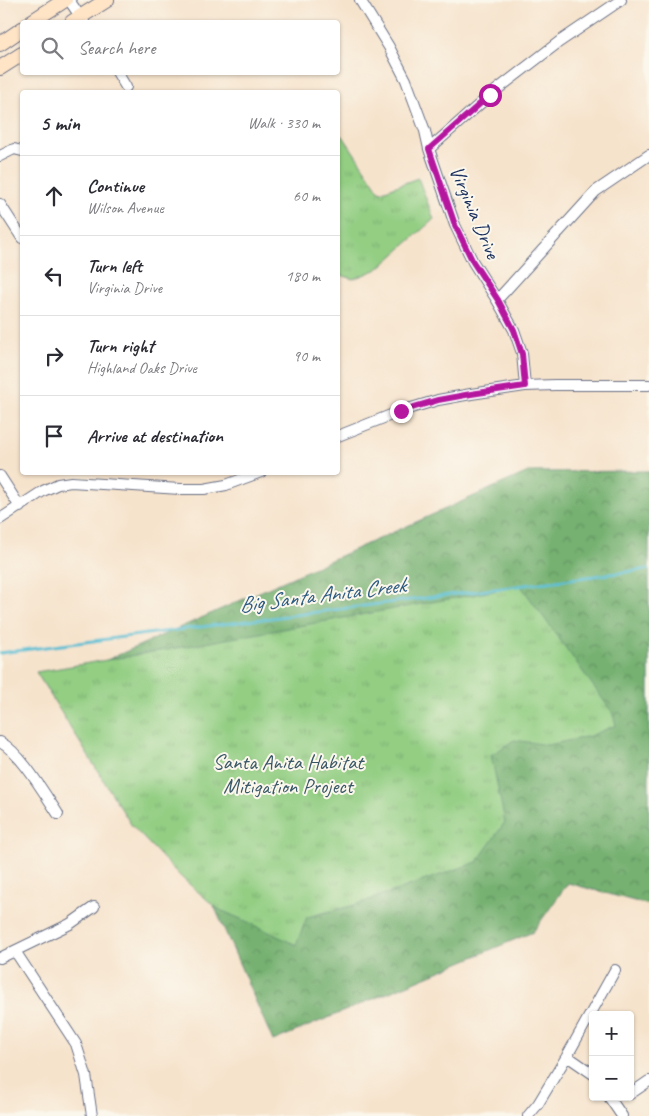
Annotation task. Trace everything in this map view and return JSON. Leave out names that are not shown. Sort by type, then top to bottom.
[{"type":"street","points":[[35,20],[65,0]]},
{"type":"street","points":[[69,0],[79,20]]},
{"type":"street","points":[[80,20],[107,0]]},
{"type":"street","points":[[429,149],[490,95],[559,42],[621,0]]},
{"type":"street","name":"Virginia Drive","points":[[363,1],[406,80],[425,131],[429,149],[455,225],[473,262],[498,300],[514,330],[522,354],[525,386]]},
{"type":"street","points":[[0,44],[20,29]]},
{"type":"street","points":[[0,68],[20,55]]},
{"type":"street","points":[[119,75],[126,87]]},
{"type":"street","points":[[0,156],[14,149],[20,150]]},
{"type":"street","points":[[498,300],[596,191],[649,155]]},
{"type":"street","points":[[0,204],[20,235]]},
{"type":"street","points":[[340,435],[401,411],[438,400],[471,394],[525,386],[649,385]]},
{"type":"street","points":[[0,519],[50,487],[58,484],[71,482],[204,489],[226,485],[253,475]]},
{"type":"street","points":[[0,476],[20,507]]},
{"type":"street","points":[[0,742],[6,745],[25,765],[58,814]]},
{"type":"street","points":[[0,958],[70,924],[94,906]]},
{"type":"street","points":[[15,951],[76,1044],[86,1075],[92,1116]]},
{"type":"street","points":[[528,1116],[538,1104],[567,1056],[615,970]]},
{"type":"street","points":[[567,1056],[589,1071]]},
{"type":"street","points":[[634,1091],[649,1081]]},
{"type":"street","points":[[612,1101],[622,1116]]},
{"type":"green space","points":[[340,135],[343,136],[380,192],[418,178],[434,219],[378,269],[353,279],[340,275]]},
{"type":"green space","points":[[649,471],[649,905],[568,883],[533,932],[273,1041],[205,885],[51,685],[528,472]]},
{"type":"green space","name":"Santa Anita Habitat Mitigation Project","points":[[521,586],[612,712],[616,725],[590,736],[548,745],[514,740],[491,755],[505,822],[477,862],[355,905],[307,917],[296,945],[218,909],[182,878],[132,826],[36,672],[177,648]]},
{"type":"waterway","name":"Big Santa Anita Creek","points":[[0,653],[649,569]]},
{"type":"route","points":[[401,411],[438,400],[525,386],[522,354],[514,330],[498,300],[473,262],[455,225],[429,149],[490,95]]}]
